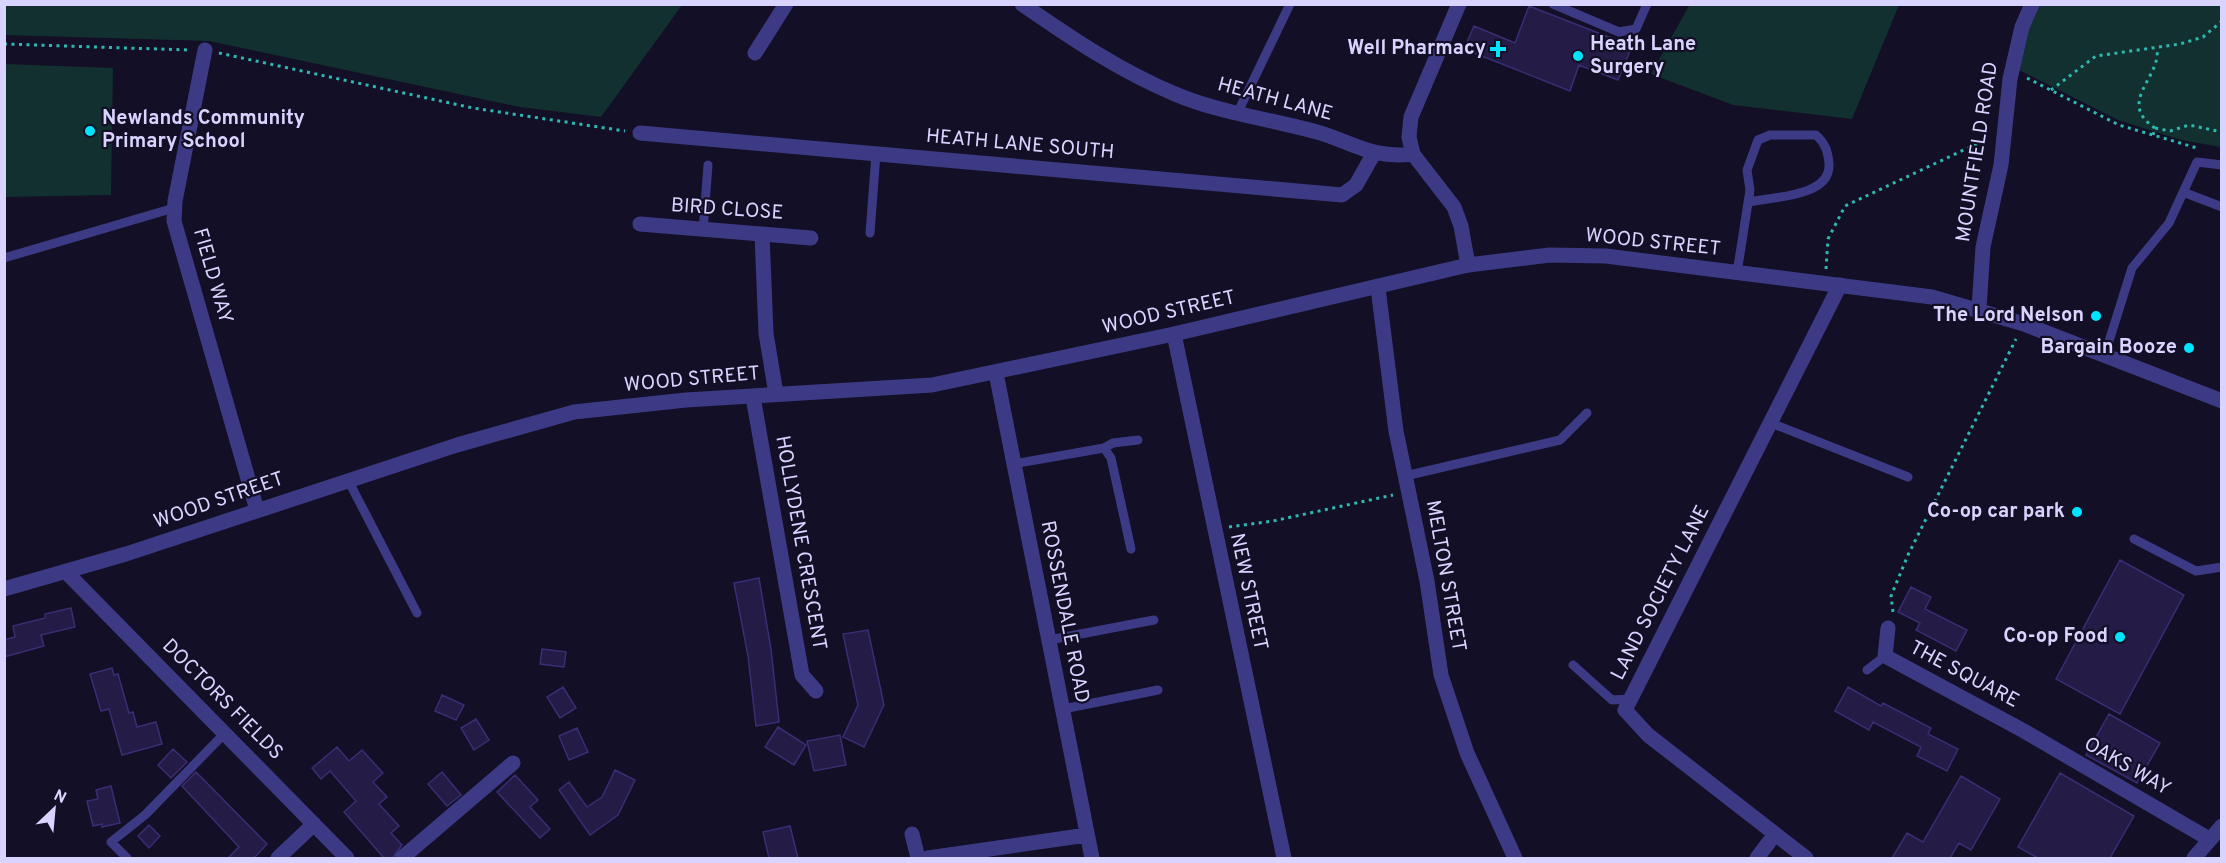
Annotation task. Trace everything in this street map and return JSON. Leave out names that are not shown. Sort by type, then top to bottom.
[{"type":"street","points":[[755,52],[786,4]]},
{"type":"street","name":"HEATH LANE","points":[[1022,4],[1106,61],[1177,95],[1316,132],[1374,153],[1390,156],[1413,154]]},
{"type":"street","points":[[1459,4],[1411,117],[1409,137],[1413,154],[1454,207],[1461,226],[1468,265]]},
{"type":"street","name":"MOUNTFIELD ROAD","points":[[1979,309],[1983,247],[2001,165],[2012,70],[2022,27],[2032,4]]},
{"type":"street","name":"FIELD WAY","points":[[205,50],[174,208],[174,221],[257,510]]},
{"type":"street","name":"HEATH LANE SOUTH","points":[[640,133],[1342,195],[1356,185],[1374,153]]},
{"type":"street","name":"BIRD CLOSE","points":[[640,224],[703,231],[811,238]]},
{"type":"street","points":[[762,234],[766,333],[776,394]]},
{"type":"street","name":"WOOD STREET","points":[[4,589],[126,554],[348,480],[574,412],[686,400],[932,385],[1174,334],[1378,288],[1468,265],[1550,255],[1606,255],[1923,295],[1979,309],[2024,324],[2222,401]]},
{"type":"street","name":"LAND SOCIETY LANE","points":[[1806,858],[1648,735],[1624,710],[1771,423],[1833,284]]},
{"type":"street","name":"MELTON STREET","points":[[1378,288],[1396,432],[1427,581],[1441,675],[1467,753],[1515,858]]},
{"type":"street","name":"NEW STREET","points":[[1174,334],[1213,529],[1284,858]]},
{"type":"street","name":"ROSSENDALE ROAD","points":[[996,373],[1092,858]]},
{"type":"street","name":"HOLLYDENE CRESCENT","points":[[753,397],[802,675],[816,691]]},
{"type":"street","name":"DOCTORS FIELDS","points":[[66,572],[347,858]]},
{"type":"street","name":"THE SQUARE","points":[[1888,628],[1885,656],[2024,731]]},
{"type":"street","name":"OAKS WAY","points":[[2024,731],[2209,839]]},
{"type":"street","points":[[402,858],[513,763]]},
{"type":"street","points":[[278,858],[314,824]]},
{"type":"street","points":[[2194,858],[2222,826]]},
{"type":"street","points":[[912,834],[918,858]]},
{"type":"street","points":[[1757,858],[1775,834]]},
{"type":"street","points":[[928,858],[1087,835]]},
{"type":"lane","points":[[1239,112],[1290,4]]},
{"type":"lane","points":[[1553,4],[1619,32],[1636,29],[1647,4]]},
{"type":"lane","points":[[1737,273],[1748,202],[1750,190],[1746,170],[1758,140],[1770,135],[1816,135],[1824,143],[1829,171],[1825,181],[1815,189],[1748,202]]},
{"type":"lane","points":[[870,233],[876,154]]},
{"type":"lane","points":[[2105,354],[2132,268],[2169,223],[2197,162],[2222,165]]},
{"type":"lane","points":[[703,231],[708,165]]},
{"type":"lane","points":[[2183,192],[2222,207]]},
{"type":"lane","points":[[4,258],[174,208]]},
{"type":"lane","points":[[1407,484],[1560,440],[1587,413]]},
{"type":"lane","points":[[1771,423],[1908,477]]},
{"type":"lane","points":[[1013,464],[1138,440]]},
{"type":"lane","points":[[1104,448],[1111,458],[1131,549]]},
{"type":"lane","points":[[348,480],[417,613]]},
{"type":"lane","points":[[2134,539],[2196,571],[2222,567]]},
{"type":"lane","points":[[1049,640],[1154,620]]},
{"type":"lane","name":"THE SQUARE","points":[[1867,670],[1885,656]]},
{"type":"lane","points":[[1574,665],[1612,700],[1630,699]]},
{"type":"lane","points":[[1063,709],[1158,690]]},
{"type":"lane","points":[[127,858],[111,842],[145,815],[225,733]]},
{"type":"path","points":[[2051,90],[2096,56],[2157,49],[2203,37],[2222,21]]},
{"type":"path","points":[[4,44],[205,50],[473,108],[640,133]]},
{"type":"path","points":[[2157,49],[2152,71],[2139,97],[2139,109],[2146,123],[2155,128],[2170,131],[2189,125],[2222,132]]},
{"type":"path","points":[[2012,70],[2120,125],[2202,149]]},
{"type":"path","points":[[2153,135],[2155,128]]},
{"type":"path","points":[[1833,284],[1828,238],[1845,206],[2005,130]]},
{"type":"path","points":[[1888,628],[1894,621],[1891,596],[1908,555],[2024,324]]},
{"type":"path","points":[[1213,529],[1273,521],[1407,484]]},
{"type":"green space","points":[[5,4],[682,5],[601,117],[520,107],[209,41],[5,35]]},
{"type":"green space","points":[[1690,4],[1899,5],[1852,119],[1733,105],[1651,74]]},
{"type":"green space","points":[[2036,5],[2221,5],[2221,147],[2181,140],[2118,120],[2015,68]]},
{"type":"green space","points":[[5,64],[113,68],[111,195],[5,197]]},
{"type":"building","name":"Heath Lane Surgery","points":[[1529,6],[1632,46],[1618,80],[1579,65],[1570,91],[1464,49],[1474,26],[1515,43]]},
{"type":"building","name":"Co-op Food","points":[[2120,560],[2184,595],[2120,714],[2056,679]]},
{"type":"building","points":[[759,578],[771,649],[779,722],[756,726],[748,656],[734,583]]},
{"type":"building","points":[[1911,587],[1931,597],[1925,609],[1967,630],[1956,651],[1916,630],[1920,623],[1898,612]]},
{"type":"building","points":[[71,608],[75,627],[41,635],[44,646],[4,657],[4,640],[15,637],[13,626],[45,618],[45,614]]},
{"type":"building","points":[[868,630],[884,705],[864,747],[843,737],[858,705],[843,634]]},
{"type":"building","points":[[542,649],[566,652],[564,667],[540,664]]},
{"type":"building","points":[[112,668],[114,675],[118,674],[129,713],[133,712],[137,727],[156,722],[162,744],[122,755],[109,709],[101,711],[90,674]]},
{"type":"building","points":[[563,687],[576,708],[560,718],[547,697]]},
{"type":"building","points":[[1848,687],[1881,706],[1883,703],[1931,728],[1928,734],[1958,749],[1947,771],[1917,756],[1921,747],[1873,722],[1869,730],[1835,711]]},
{"type":"building","points":[[442,695],[464,705],[456,720],[435,711]]},
{"type":"building","points":[[2109,714],[2160,743],[2137,783],[2086,755]]},
{"type":"building","points":[[476,719],[489,740],[474,750],[461,728]]},
{"type":"building","points":[[778,727],[806,745],[794,765],[765,747]]},
{"type":"building","points":[[577,728],[588,752],[569,760],[559,736]]},
{"type":"building","points":[[840,735],[846,765],[814,771],[807,741]]},
{"type":"building","points":[[337,747],[349,761],[362,750],[383,773],[373,782],[387,797],[379,804],[399,826],[391,833],[402,845],[392,858],[384,858],[344,812],[356,801],[330,771],[321,779],[312,768]]},
{"type":"building","points":[[173,749],[187,762],[171,778],[158,765]]},
{"type":"building","points":[[615,770],[635,780],[618,815],[590,835],[559,790],[569,782],[587,807],[602,797]]},
{"type":"building","points":[[196,772],[267,844],[254,858],[228,858],[239,847],[182,786]]},
{"type":"building","points":[[442,772],[461,795],[447,806],[428,784]]},
{"type":"building","points":[[2060,773],[2134,816],[2110,858],[2038,858],[2018,847]]},
{"type":"building","points":[[515,775],[538,800],[530,807],[550,829],[540,838],[497,792]]},
{"type":"building","points":[[1961,776],[2000,799],[1971,850],[1959,843],[1950,858],[1892,858],[1907,833],[1923,842]]},
{"type":"building","points":[[111,786],[120,823],[102,827],[102,824],[93,826],[87,801],[98,799],[96,790]]},
{"type":"building","points":[[149,825],[160,836],[149,848],[138,836]]},
{"type":"building","points":[[790,826],[798,858],[769,858],[763,832]]},
{"type":"place","name":"Well Pharmacy","points":[[1498,49]]},
{"type":"place","name":"Heath Lane Surgery","points":[[1578,56]]},
{"type":"place","name":"Newlands Community Primary School","points":[[90,131]]},
{"type":"place","name":"The Lord Nelson","points":[[2096,316]]},
{"type":"place","name":"Bargain Booze","points":[[2189,348]]},
{"type":"place","name":"Co-op car park","points":[[2077,512]]},
{"type":"place","name":"Co-op Food","points":[[2120,637]]}]
